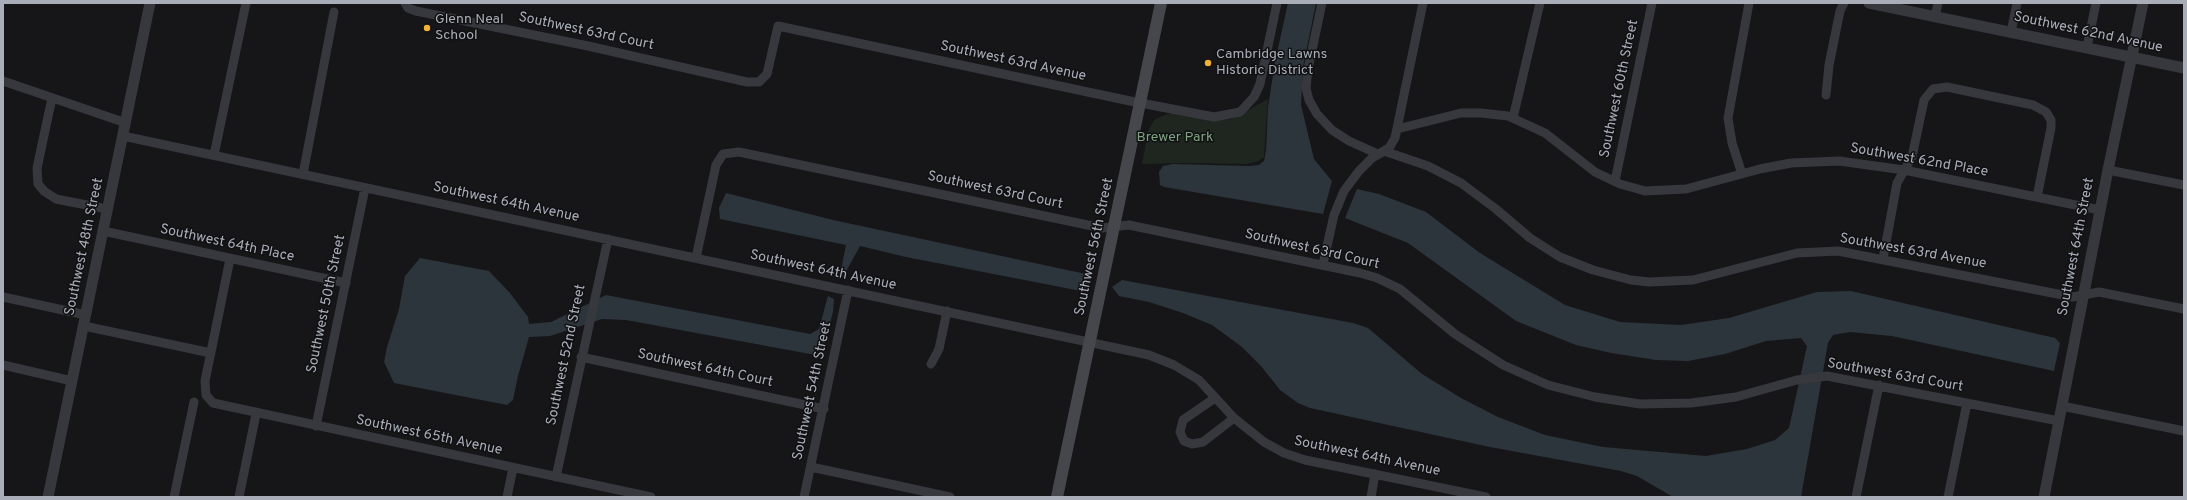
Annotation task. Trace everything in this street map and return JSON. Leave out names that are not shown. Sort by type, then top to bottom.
[{"type":"main road","name":"Southwest 56th Street","points":[[1057,497],[1161,3]]},
{"type":"street","name":"Southwest 48th Street","points":[[48,497],[150,3]]},
{"type":"street","points":[[214,155],[246,3]]},
{"type":"street","name":"Southwest 63rd Avenue","points":[[778,26],[1209,117],[1229,115],[1243,110],[1252,100],[1258,88],[1277,3]]},
{"type":"street","name":"Southwest 63rd Avenue","points":[[1322,3],[1308,69],[1306,88],[1309,100],[1317,114],[1332,130],[1349,141],[1428,166],[1461,183],[1486,201],[1530,238],[1552,252],[1578,265],[1614,276],[1649,282],[1693,280],[1715,276],[1772,258],[1814,251],[1838,251],[1883,258],[2073,297],[2099,292],[2184,309]]},
{"type":"street","points":[[1323,264],[1332,222],[1340,197],[1355,175],[1381,152],[1392,145],[1397,129],[1423,3]]},
{"type":"street","points":[[1513,118],[1540,3]]},
{"type":"street","name":"Southwest 60th Street","points":[[1615,181],[1652,3]]},
{"type":"street","points":[[1742,174],[1732,143],[1728,118],[1749,3]]},
{"type":"street","points":[[1826,95],[1828,65],[1840,12],[1844,3]]},
{"type":"street","name":"Southwest 62nd Avenue","points":[[1869,3],[2184,68]]},
{"type":"street","points":[[1935,16],[1938,3]]},
{"type":"street","points":[[2011,32],[2017,3]]},
{"type":"street","points":[[2087,47],[2096,3]]},
{"type":"street","name":"Southwest 64th Street","points":[[2044,497],[2108,170],[2143,3]]},
{"type":"street","name":"Southwest 63rd Court","points":[[406,4],[416,11],[588,46],[742,82],[752,83],[761,81],[767,74],[778,26]]},
{"type":"street","points":[[303,174],[334,12]]},
{"type":"street","points":[[3,81],[126,122]]},
{"type":"street","points":[[1883,258],[1897,183],[1912,157],[1923,104],[1930,90],[1944,86],[2025,103],[2039,107],[2048,115],[2051,124],[2050,133],[2037,197]]},
{"type":"street","points":[[52,98],[36,174],[38,184],[44,191],[56,199],[107,209]]},
{"type":"street","name":"Southwest 62nd Place","points":[[1397,129],[1461,113],[1492,114],[1513,118],[1538,129],[1584,165],[1615,181],[1640,190],[1672,191],[1692,188],[1773,166],[1812,161],[1845,162],[1904,170],[2100,210]]},
{"type":"street","name":"Southwest 64th Avenue","points":[[123,136],[1149,355],[1165,361],[1199,380],[1234,418],[1264,442],[1288,455],[1486,497]]},
{"type":"street","name":"Southwest 63rd Court","points":[[696,258],[713,175],[721,156],[729,152],[744,153],[1102,228],[1129,225],[1366,274],[1394,286],[1455,334],[1489,357],[1535,380],[1570,392],[1640,404],[1684,404],[1736,396],[1797,380],[1823,376],[1879,385],[2059,422]]},
{"type":"street","points":[[2108,170],[2184,185]]},
{"type":"street","name":"Southwest 50th Street","points":[[316,426],[365,188]]},
{"type":"street","name":"Southwest 64th Place","points":[[103,231],[346,283]]},
{"type":"street","name":"Southwest 52nd Street","points":[[556,477],[608,239]]},
{"type":"street","points":[[84,326],[211,353],[230,259]]},
{"type":"street","name":"Southwest 54th Street","points":[[804,497],[824,409],[848,290]]},
{"type":"street","points":[[3,297],[86,315]]},
{"type":"street","points":[[931,364],[939,349],[947,312]]},
{"type":"street","name":"Southwest 65th Avenue","points":[[211,353],[205,381],[206,395],[210,402],[216,405],[556,477],[617,494],[651,497]]},
{"type":"street","name":"Southwest 64th Court","points":[[581,357],[824,409]]},
{"type":"street","points":[[3,365],[72,381]]},
{"type":"street","points":[[1856,497],[1879,385]]},
{"type":"street","points":[[1215,398],[1183,420],[1180,432],[1184,441],[1192,444],[1203,442],[1234,418]]},
{"type":"street","points":[[174,497],[194,402]]},
{"type":"street","points":[[1948,497],[1967,403]]},
{"type":"street","points":[[2062,406],[2184,430]]},
{"type":"street","points":[[238,497],[256,414]]},
{"type":"street","points":[[811,467],[950,497]]},
{"type":"street","points":[[507,497],[513,468]]},
{"type":"street","points":[[1371,497],[1376,474]]},
{"type":"green space","name":"Brewer Park","points":[[1268,99],[1264,157],[1259,161],[1247,164],[1142,164],[1148,131],[1154,120],[1173,112],[1216,120],[1232,119]]},
{"type":"shaded area","points":[[1288,3],[1316,3],[1303,67],[1301,105],[1314,159],[1332,181],[1323,214],[1164,187],[1160,185],[1159,172],[1163,166],[1173,164],[1249,166],[1259,165],[1264,161],[1266,151],[1268,108],[1275,62]]},
{"type":"shaded area","points":[[1357,189],[1379,194],[1426,212],[1480,253],[1565,305],[1620,322],[1681,325],[1729,318],[1817,292],[1851,291],[2055,338],[2060,343],[2054,371],[1892,336],[1850,332],[1833,335],[1828,343],[1801,497],[1673,497],[1637,476],[1621,471],[1490,447],[1310,408],[1298,403],[1280,390],[1261,366],[1242,347],[1212,325],[1183,313],[1149,302],[1119,296],[1112,287],[1122,280],[1353,323],[1368,328],[1422,374],[1461,398],[1498,417],[1545,435],[1603,447],[1706,456],[1747,449],[1775,440],[1789,428],[1807,346],[1801,338],[1766,341],[1725,354],[1688,361],[1656,360],[1611,353],[1576,345],[1516,321],[1408,243],[1345,218]]},
{"type":"shaded area","points":[[726,193],[833,220],[1086,274],[1091,281],[1087,290],[1081,291],[906,257],[860,246],[843,277],[838,279],[835,276],[842,265],[846,245],[720,219],[719,208]]},
{"type":"shaded area","points":[[420,258],[489,271],[510,293],[528,317],[529,324],[551,322],[606,295],[810,334],[819,329],[828,296],[834,299],[833,312],[821,356],[626,320],[602,319],[550,336],[529,337],[513,400],[507,405],[394,383],[384,362],[387,347],[399,309],[405,276]]},
{"type":"place","name":"Glenn Neal School","points":[[427,28]]},
{"type":"place","name":"Cambridge Lawns Historic District","points":[[1208,63]]}]
